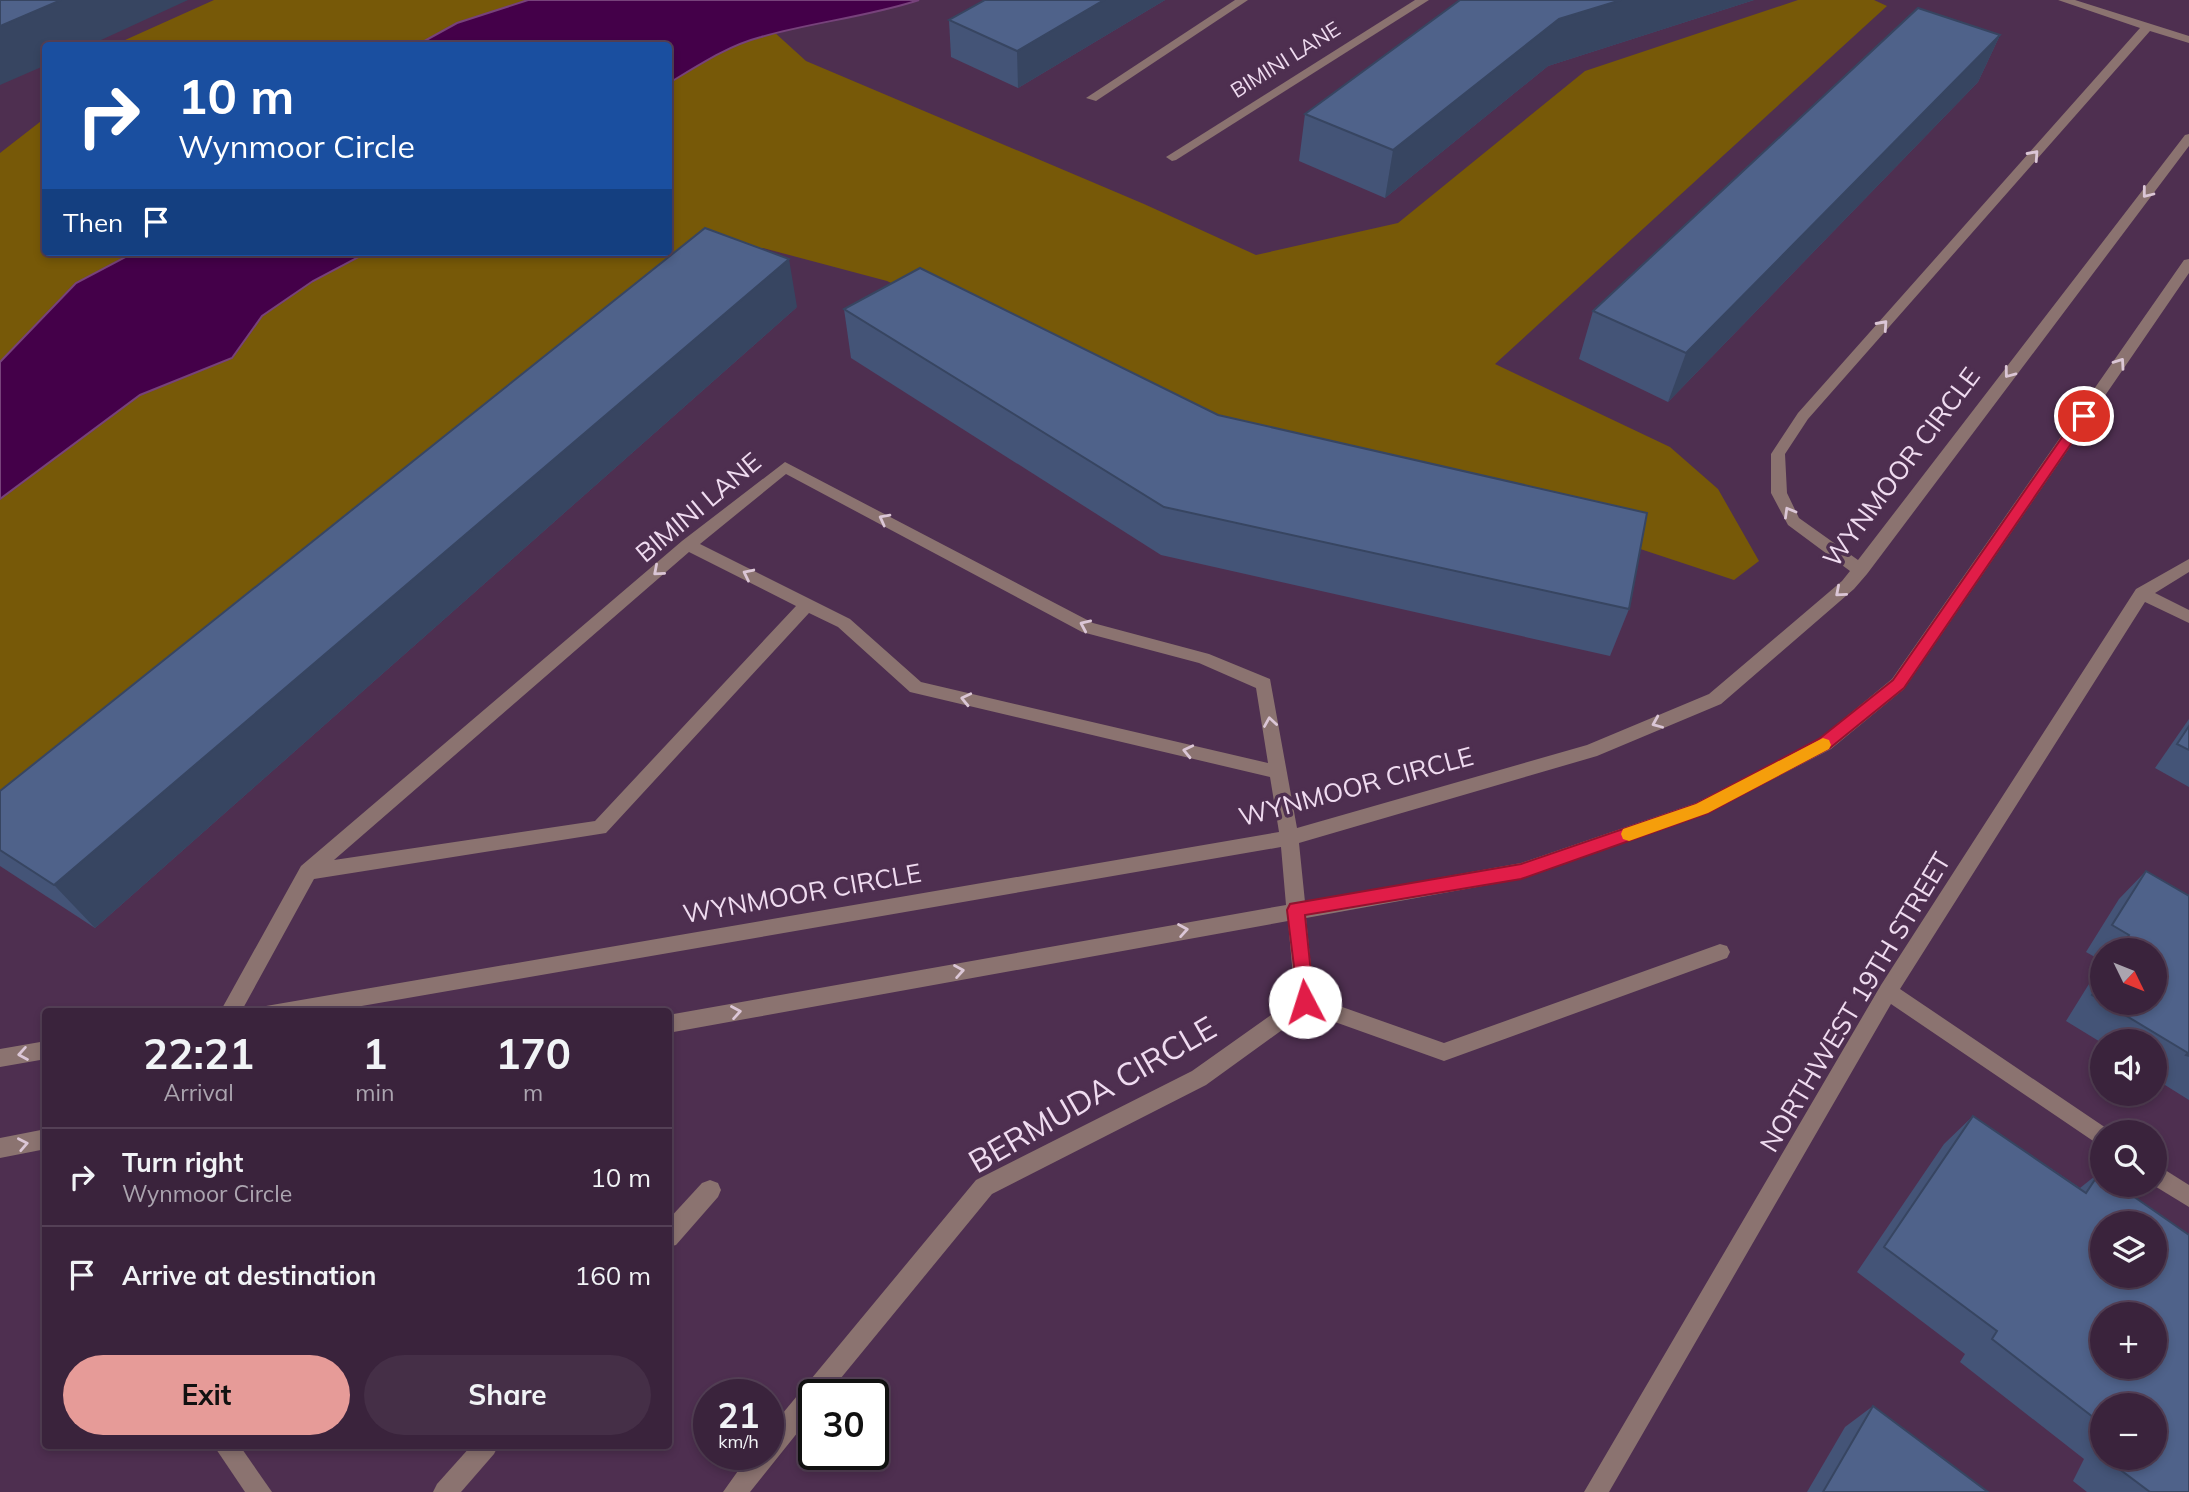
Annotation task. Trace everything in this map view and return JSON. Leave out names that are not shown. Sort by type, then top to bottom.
[{"type":"street","points":[[1092,98],[1242,0]]},
{"type":"street","name":"BIMINI LANE","points":[[1172,157],[1423,0]]},
{"type":"street","points":[[2064,0],[2189,40]]},
{"type":"street","points":[[1861,570],[1793,521],[1779,493],[1778,454],[1803,416],[2147,27]]},
{"type":"street","name":"WYNMOOR CIRCLE","points":[[296,1008],[1289,838],[1591,751],[1714,699],[1848,585],[1861,570],[2189,138]]},
{"type":"street","points":[[672,1023],[1521,872],[1702,808],[1825,744],[1898,684],[2189,263]]},
{"type":"street","name":"BIMINI LANE","points":[[232,1008],[308,872],[688,545],[785,467],[1088,628],[1203,658],[1264,684],[1289,838]]},
{"type":"street","points":[[688,545],[844,623],[916,687],[1278,772]]},
{"type":"street","name":"NORTHWEST 19TH STREET","points":[[1597,1492],[1888,991],[2142,593],[2189,565]]},
{"type":"street","points":[[2142,593],[2189,618]]},
{"type":"street","points":[[308,872],[600,828],[807,604]]},
{"type":"street","points":[[1289,838],[1305,1002],[1444,1052],[1720,952]]},
{"type":"street","points":[[1888,991],[2090,1129]]},
{"type":"street","name":"BERMUDA CIRCLE","points":[[784,1431],[984,1187],[1199,1078],[1305,1002]]},
{"type":"street","points":[[0,1058],[42,1051]]},
{"type":"street","points":[[0,1148],[42,1140]]},
{"type":"street","points":[[2167,1182],[2189,1197]]},
{"type":"street","points":[[672,1233],[710,1190]]},
{"type":"street","points":[[228,1449],[260,1492]]},
{"type":"street","points":[[445,1492],[483,1449]]},
{"type":"street","name":"BERMUDA CIRCLE","points":[[735,1492],[753,1470]]},
{"type":"shaded area","points":[[214,0],[816,0],[762,21],[806,61],[1144,204],[1256,255],[1398,223],[1585,71],[1798,0],[1874,0],[1887,6],[1495,364],[1670,447],[1718,489],[1759,561],[1734,580],[1607,538],[1225,449],[887,281],[763,248],[670,269],[0,794],[0,153],[42,120],[42,256],[672,256],[672,42],[121,42]]},
{"type":"shaded area","points":[[528,0],[919,0],[750,40],[716,55],[674,80],[672,42],[422,42],[457,23]]},
{"type":"shaded area","points":[[127,256],[360,256],[313,281],[262,316],[232,358],[140,395],[0,499],[0,362],[76,283]]},
{"type":"building","points":[[0,0],[61,0],[0,26]]},
{"type":"building","points":[[985,0],[1104,0],[1017,51],[949,20]]},
{"type":"building","points":[[1460,0],[1621,0],[1559,19],[1393,150],[1305,114]]},
{"type":"building","points":[[1918,8],[2000,35],[1686,353],[1593,311]]},
{"type":"building","points":[[705,228],[789,259],[54,885],[0,850],[0,791]]},
{"type":"building","points":[[920,268],[1218,415],[1647,513],[1629,609],[1164,507],[844,309]]},
{"type":"building","points":[[2189,726],[2189,750],[2177,744]]},
{"type":"building","points":[[2146,871],[2189,896],[2189,1056],[2167,1040],[2167,1029],[2148,1029],[2125,1015],[2167,1015],[2167,938],[2127,938],[2129,935],[2112,925]]},
{"type":"building","points":[[1973,1116],[2086,1193],[2090,1187],[2090,1197],[2134,1197],[2154,1211],[2090,1211],[2090,1288],[2167,1288],[2167,1220],[2189,1235],[2189,1492],[2150,1492],[2121,1470],[2167,1470],[2167,1393],[2090,1393],[2090,1415],[1992,1339],[1997,1331],[1884,1247]]},
{"type":"building","points":[[1873,1406],[1988,1492],[1823,1492]]},
{"type":"slow traffic","points":[[1629,834],[1702,808],[1823,745]]},
{"type":"route","points":[[1305,1002],[1296,910],[1521,872],[1702,808],[1825,744],[1898,684],[2084,416]]}]
